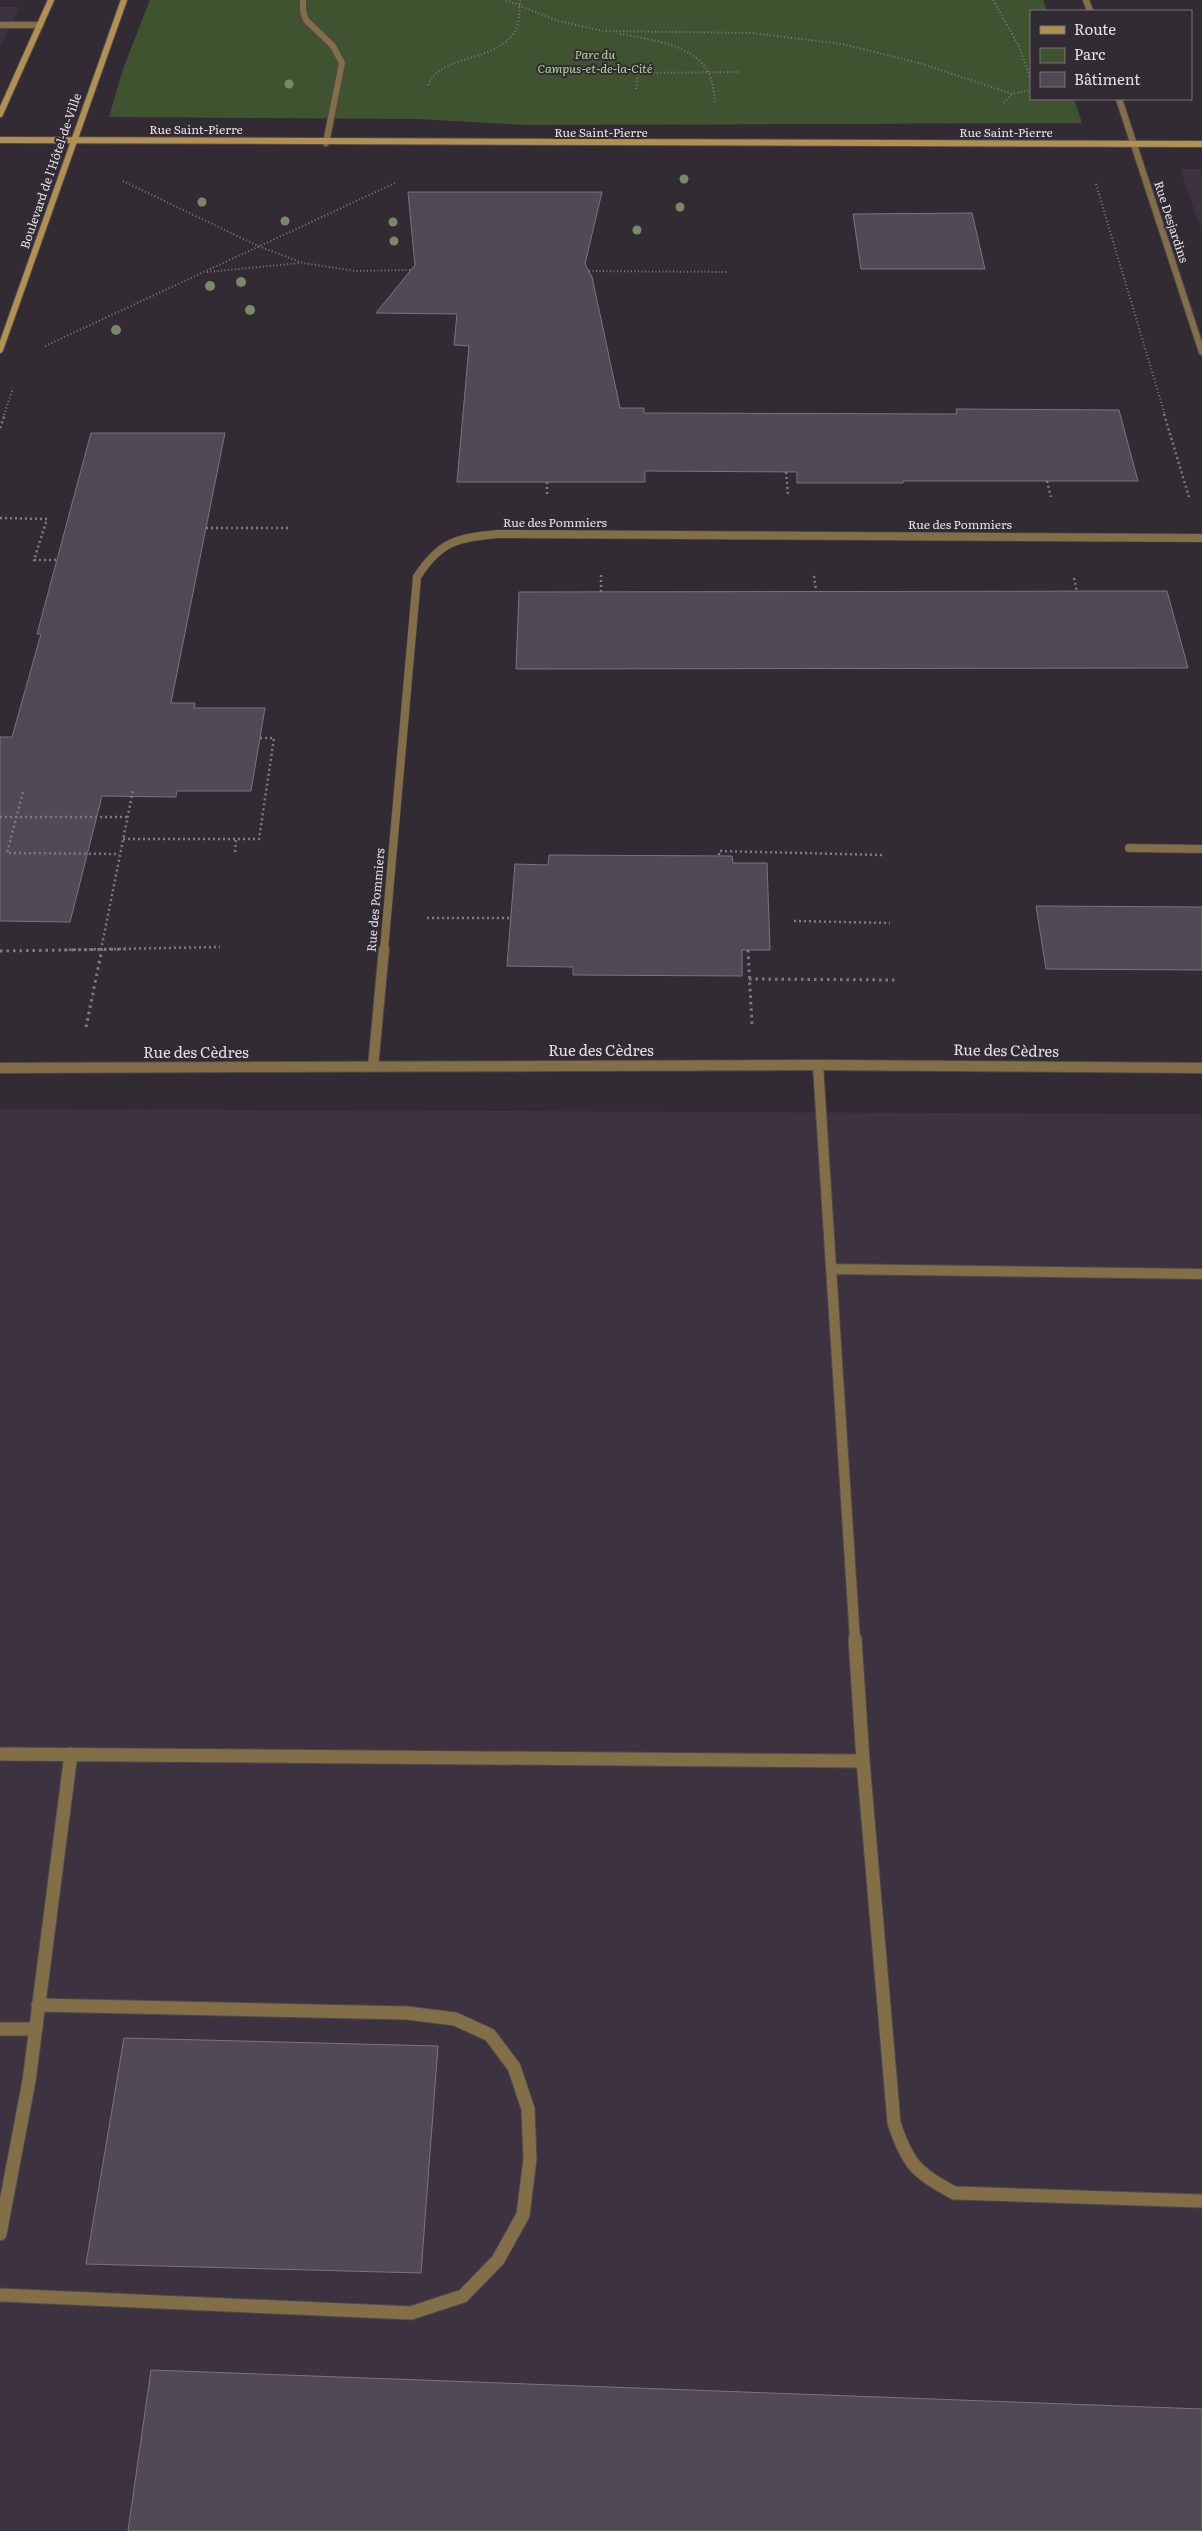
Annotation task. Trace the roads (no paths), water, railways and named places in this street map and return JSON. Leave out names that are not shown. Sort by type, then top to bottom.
[{"type":"street","points":[[0,114],[51,0]]},
{"type":"street","name":"Boulevard de l'Hôtel-de-Ville","points":[[0,350],[124,0]]},
{"type":"street","points":[[303,0],[303,15],[307,22],[330,42],[341,56],[342,64],[326,143]]},
{"type":"street","points":[[0,25],[40,25]]},
{"type":"street","name":"Rue Desjardins","points":[[1119,100],[1202,352]]},
{"type":"street","name":"Rue Saint-Pierre","points":[[0,140],[326,143],[1202,144]]},
{"type":"street","name":"Rue des Pommiers","points":[[373,1067],[417,577],[428,557],[445,544],[463,538],[498,534],[1202,538]]},
{"type":"street","points":[[1129,848],[1202,849]]},
{"type":"street","points":[[818,1065],[863,1762],[894,2123],[904,2153],[925,2177],[954,2193],[1202,2202]]},
{"type":"street","name":"Rue des Cèdres","points":[[0,1068],[818,1065],[1202,1068]]},
{"type":"street","points":[[831,1269],[1202,1274]]},
{"type":"street","points":[[0,1754],[863,1762]]},
{"type":"street","points":[[0,2234],[29,2081],[71,1754]]},
{"type":"street","points":[[0,2295],[411,2312],[463,2296],[498,2260],[523,2216],[530,2159],[528,2109],[514,2067],[490,2035],[455,2019],[408,2012],[38,2005]]},
{"type":"street","points":[[0,2029],[36,2029]]},
{"type":"park label","name":"Parc du Campus-et-de-la-Cité","points":[[595,62]]}]
